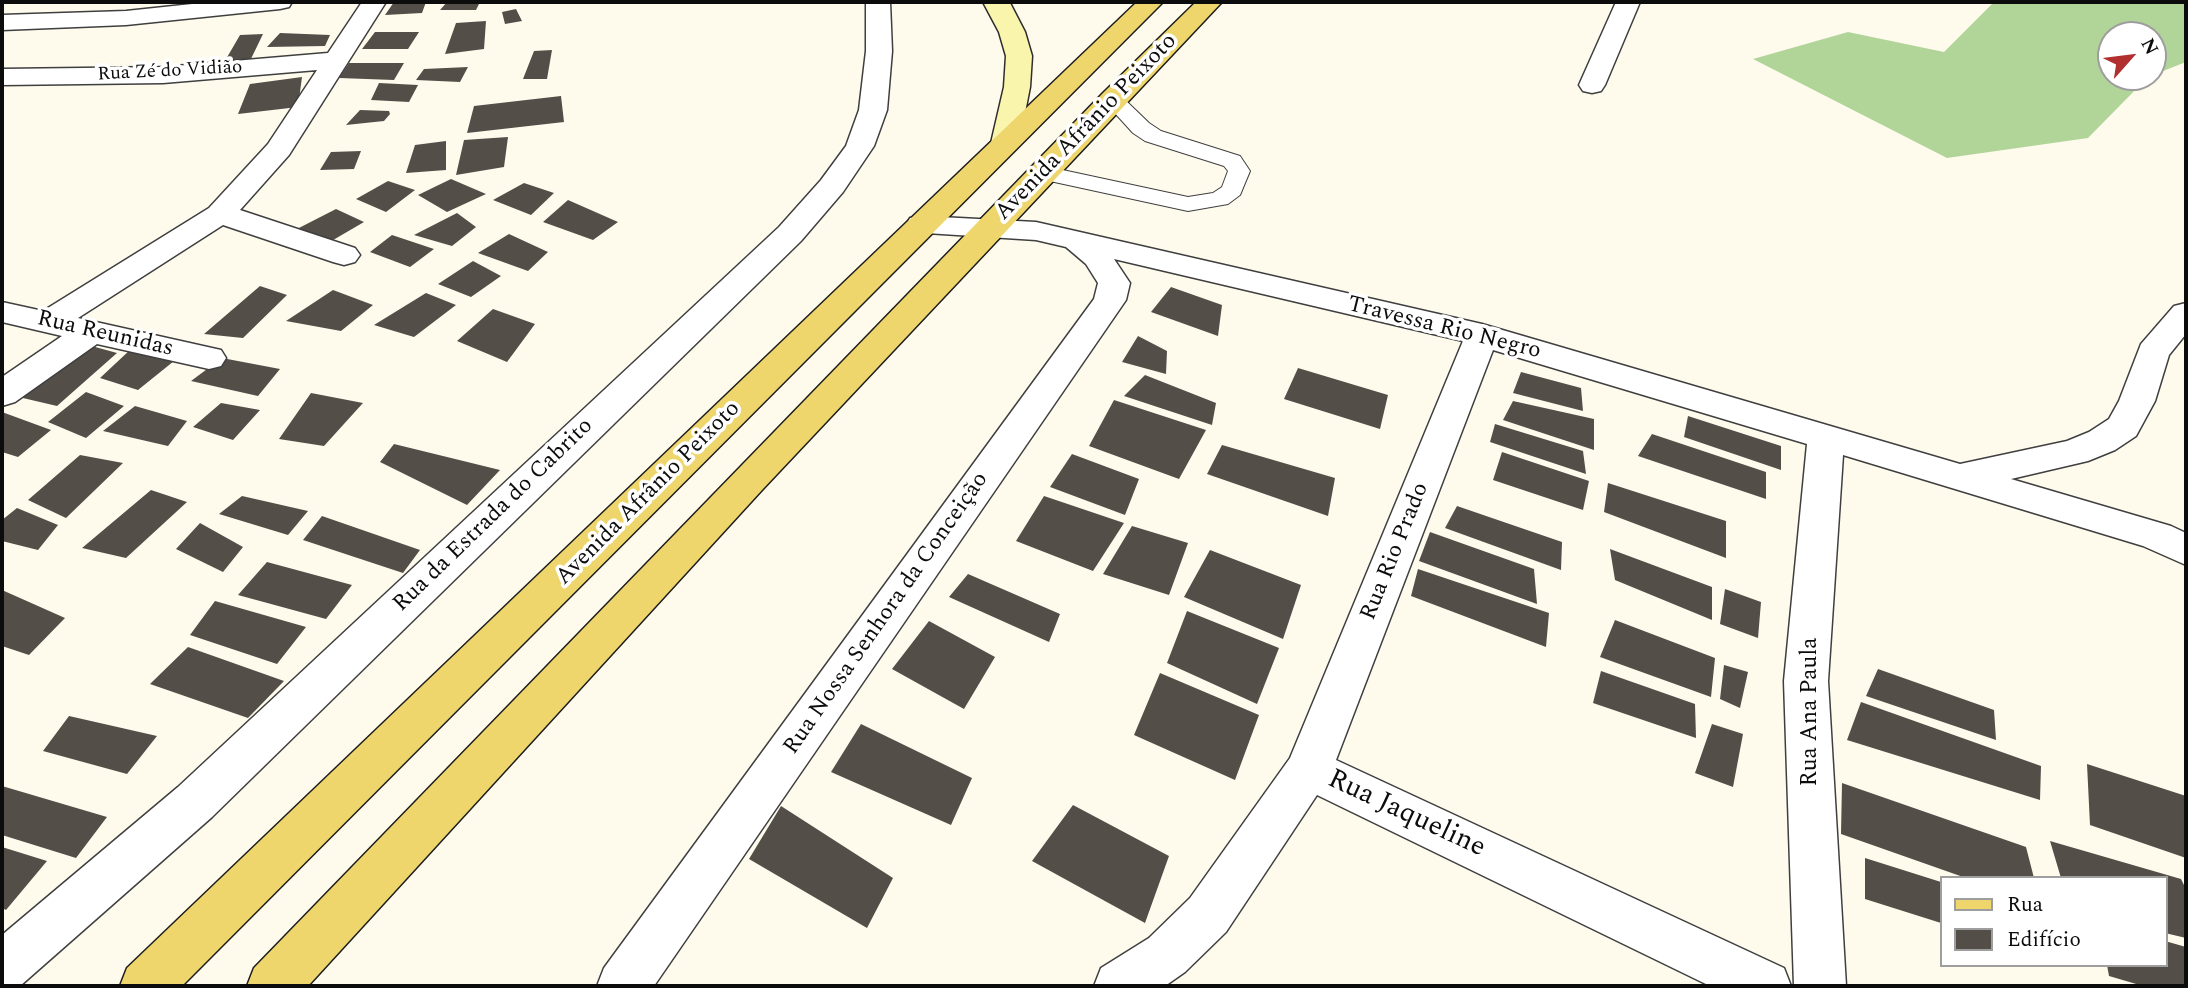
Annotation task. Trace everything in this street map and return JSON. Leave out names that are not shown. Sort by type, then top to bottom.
[{"type":"main road","points":[[995,2],[1002,8],[1019,56],[1017,87],[1005,143]]},
{"type":"main road","name":"Avenida Afrânio Peixoto","points":[[146,986],[1151,2]]},
{"type":"main road","name":"Avenida Afrânio Peixoto","points":[[273,986],[1112,99],[1210,2]]},
{"type":"street","points":[[2,23],[126,18],[279,2]]},
{"type":"street","points":[[50,321],[220,214],[279,149],[374,2]]},
{"type":"street","name":"Rua da Estrada do Cabrito","points":[[2,968],[195,802],[790,234],[832,186],[860,146],[873,110],[879,51],[878,2]]},
{"type":"street","points":[[1592,85],[1628,2]]},
{"type":"street","name":"Rua Zé do Vidião","points":[[2,77],[163,75],[337,60]]},
{"type":"street","points":[[220,214],[344,255]]},
{"type":"street","name":"Travessa Rio Negro","points":[[921,225],[1036,231],[1482,335],[2157,536],[2186,550]]},
{"type":"street","name":"Rua Nossa Senhora da Conceição","points":[[623,986],[1110,300],[1114,284],[1098,258],[1077,242]]},
{"type":"street","name":"Rua Reunidas","points":[[2,312],[209,358]]},
{"type":"street","name":"Travessa Rio Negro","points":[[1958,478],[2075,452],[2102,441],[2123,427],[2137,401],[2153,352],[2186,313]]},
{"type":"street","points":[[2,394],[92,331]]},
{"type":"street","name":"Rua Rio Prado","points":[[1309,769],[1482,335]]},
{"type":"street","name":"Rua Ana Paula","points":[[1820,986],[1806,681],[1826,438]]},
{"type":"street","name":"Rua Jaqueline","points":[[1120,986],[1167,955],[1208,915],[1309,769],[1765,986]]},
{"type":"lane","points":[[1044,173],[1188,204],[1220,200],[1232,190],[1238,171],[1232,161],[1153,136],[1141,128],[1112,99]]},
{"type":"green space","points":[[1994,2],[2186,2],[2186,62],[2167,69],[2167,21],[2097,21],[2097,91],[2134,91],[2088,138],[1947,158],[1753,59],[1848,32],[1944,52]]},
{"type":"building","points":[[394,2],[426,2],[422,13],[385,15]]},
{"type":"building","points":[[447,2],[480,2],[476,10],[440,10]]},
{"type":"building","points":[[516,9],[522,21],[505,24],[502,12]]},
{"type":"building","points":[[486,21],[484,49],[445,54],[456,23]]},
{"type":"building","points":[[375,32],[419,32],[408,49],[362,49]]},
{"type":"building","points":[[280,33],[330,35],[325,46],[267,47]]},
{"type":"building","points":[[263,34],[249,63],[222,66],[240,35]]},
{"type":"building","points":[[552,50],[547,79],[523,79],[534,51]]},
{"type":"building","points":[[349,63],[404,63],[394,80],[339,78]]},
{"type":"building","points":[[468,67],[460,82],[416,80],[424,69]]},
{"type":"building","points":[[302,77],[298,107],[238,114],[250,84]]},
{"type":"building","points":[[379,83],[418,85],[409,102],[371,100]]},
{"type":"building","points":[[561,96],[564,122],[467,133],[474,106]]},
{"type":"building","points":[[360,110],[389,111],[390,114],[384,121],[346,125]]},
{"type":"building","points":[[508,137],[504,167],[456,175],[464,140]]},
{"type":"building","points":[[446,141],[446,170],[406,173],[415,145]]},
{"type":"building","points":[[361,151],[354,169],[320,170],[331,152]]},
{"type":"building","points":[[451,179],[486,194],[447,212],[418,195]]},
{"type":"building","points":[[388,181],[415,190],[386,212],[356,199]]},
{"type":"building","points":[[524,183],[554,193],[531,215],[493,200]]},
{"type":"building","points":[[568,200],[618,222],[593,240],[543,222]]},
{"type":"building","points":[[336,209],[364,222],[328,243],[293,231]]},
{"type":"building","points":[[457,213],[476,227],[452,246],[414,235]]},
{"type":"building","points":[[509,234],[548,252],[528,271],[478,253]]},
{"type":"building","points":[[392,235],[434,249],[410,267],[370,252]]},
{"type":"building","points":[[473,261],[501,276],[471,297],[438,284]]},
{"type":"building","points":[[260,286],[287,295],[243,338],[204,334]]},
{"type":"building","points":[[1171,287],[1222,305],[1218,336],[1151,312]]},
{"type":"building","points":[[333,290],[373,305],[341,331],[286,321]]},
{"type":"building","points":[[426,293],[456,305],[414,337],[374,325]]},
{"type":"building","points":[[493,309],[535,324],[507,362],[457,341]]},
{"type":"building","points":[[1138,336],[1167,351],[1166,374],[1122,362]]},
{"type":"building","points":[[88,345],[117,353],[57,406],[10,395]]},
{"type":"building","points":[[131,349],[174,361],[138,390],[100,378]]},
{"type":"building","points":[[222,358],[280,369],[258,396],[191,381]]},
{"type":"building","points":[[1298,368],[1388,395],[1380,429],[1284,399]]},
{"type":"building","points":[[1521,372],[1581,388],[1583,411],[1513,393]]},
{"type":"building","points":[[1145,375],[1216,403],[1212,425],[1124,396]]},
{"type":"building","points":[[86,392],[124,406],[86,438],[48,422]]},
{"type":"building","points":[[311,393],[363,403],[324,446],[279,439]]},
{"type":"building","points":[[1114,400],[1206,430],[1179,479],[1089,446]]},
{"type":"building","points":[[1513,401],[1594,419],[1594,450],[1503,420]]},
{"type":"building","points":[[221,403],[260,410],[233,440],[193,427]]},
{"type":"building","points":[[135,406],[187,421],[168,446],[103,431]]},
{"type":"building","points":[[2,412],[51,430],[18,457],[2,452]]},
{"type":"building","points":[[1688,416],[1781,446],[1781,470],[1684,437]]},
{"type":"building","points":[[1495,424],[1583,451],[1586,474],[1490,442]]},
{"type":"building","points":[[1652,434],[1766,472],[1766,499],[1638,456]]},
{"type":"building","points":[[394,444],[500,470],[467,505],[380,462]]},
{"type":"building","points":[[1222,445],[1335,478],[1328,516],[1207,474]]},
{"type":"building","points":[[1502,452],[1589,481],[1583,510],[1493,480]]},
{"type":"building","points":[[1072,454],[1139,479],[1125,515],[1050,487]]},
{"type":"building","points":[[80,455],[123,463],[66,518],[28,500]]},
{"type":"building","points":[[1608,483],[1726,521],[1726,558],[1604,512]]},
{"type":"building","points":[[151,490],[187,502],[126,558],[82,548]]},
{"type":"building","points":[[242,496],[308,511],[288,535],[219,514]]},
{"type":"building","points":[[1044,496],[1124,523],[1093,571],[1016,541]]},
{"type":"building","points":[[1457,506],[1562,542],[1561,570],[1445,528]]},
{"type":"building","points":[[17,508],[58,525],[38,550],[2,541],[2,520]]},
{"type":"building","points":[[322,516],[420,550],[403,573],[303,540]]},
{"type":"building","points":[[200,523],[243,547],[223,572],[176,549]]},
{"type":"building","points":[[1132,526],[1188,543],[1169,595],[1103,574]]},
{"type":"building","points":[[1430,532],[1534,569],[1537,604],[1419,561]]},
{"type":"building","points":[[1610,549],[1712,587],[1712,620],[1615,580]]},
{"type":"building","points":[[1210,550],[1301,585],[1283,639],[1184,597]]},
{"type":"building","points":[[267,562],[352,585],[326,619],[238,595]]},
{"type":"building","points":[[1418,569],[1549,613],[1546,647],[1411,596]]},
{"type":"building","points":[[968,574],[1060,614],[1049,642],[949,597]]},
{"type":"building","points":[[1725,589],[1761,602],[1758,638],[1720,624]]},
{"type":"building","points":[[2,590],[65,618],[29,655],[2,646]]},
{"type":"building","points":[[215,601],[306,627],[277,664],[190,635]]},
{"type":"building","points":[[1187,611],[1279,648],[1257,704],[1167,663]]},
{"type":"building","points":[[1615,620],[1715,658],[1711,697],[1600,657]]},
{"type":"building","points":[[929,621],[995,657],[964,709],[892,669]]},
{"type":"building","points":[[188,647],[284,681],[248,718],[150,684]]},
{"type":"building","points":[[1724,665],[1748,672],[1740,708],[1720,699]]},
{"type":"building","points":[[1878,669],[1994,710],[1996,740],[1866,696]]},
{"type":"building","points":[[1601,671],[1695,704],[1696,738],[1593,703]]},
{"type":"building","points":[[1160,673],[1259,715],[1235,780],[1134,735]]},
{"type":"building","points":[[1861,702],[2041,766],[2040,800],[1847,740]]},
{"type":"building","points":[[69,716],[157,736],[127,774],[43,751]]},
{"type":"building","points":[[861,724],[972,778],[951,825],[831,772]]},
{"type":"building","points":[[1712,724],[1743,734],[1733,787],[1695,773]]},
{"type":"building","points":[[2087,764],[2186,796],[2186,858],[2090,825]]},
{"type":"building","points":[[1842,783],[2026,847],[2033,876],[1960,876],[1841,834]]},
{"type":"building","points":[[2,786],[107,817],[76,858],[2,835]]},
{"type":"building","points":[[1073,805],[1169,856],[1145,923],[1032,861]]},
{"type":"building","points":[[781,806],[893,878],[867,928],[749,859]]},
{"type":"building","points":[[2050,841],[2181,879],[2186,889],[2186,938],[2167,933],[2167,876],[2060,876]]},
{"type":"building","points":[[2,847],[47,861],[6,910],[2,908]]},
{"type":"building","points":[[1865,858],[1940,882],[1940,923],[1865,899]]},
{"type":"building","points":[[2167,942],[2186,947],[2186,986],[2143,986],[2109,976],[2107,967],[2167,967]]}]
